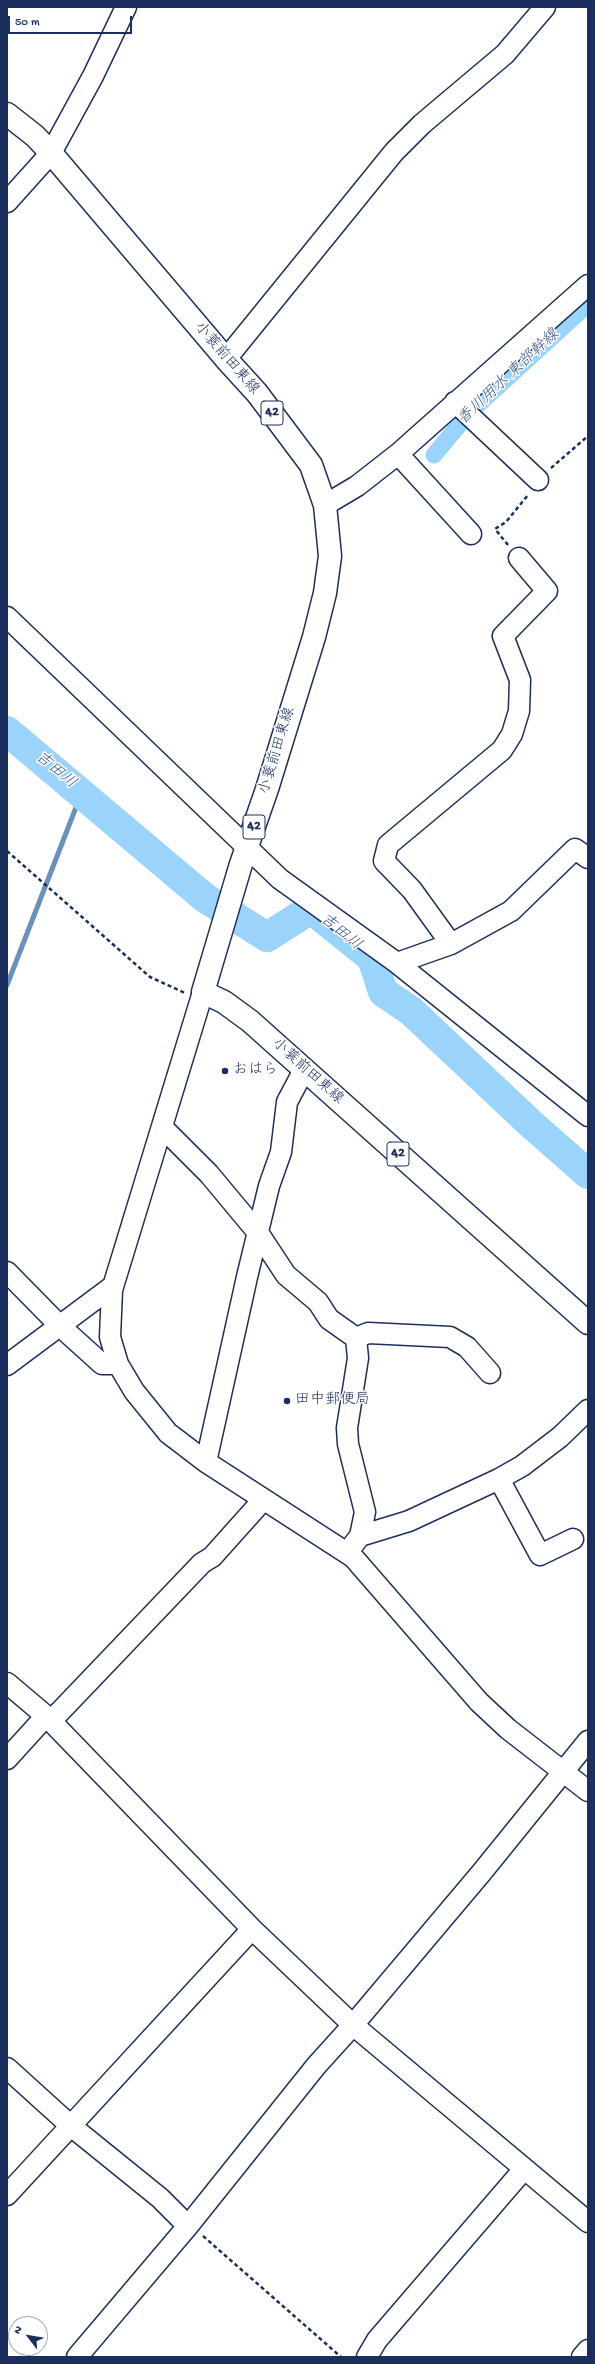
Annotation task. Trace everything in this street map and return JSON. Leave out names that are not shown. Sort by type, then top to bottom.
[{"type":"main road","name":"小蓑前田東線","points":[[7,114],[35,136],[51,153],[226,359],[257,393],[311,465],[325,505],[330,556],[325,594],[309,652],[244,855],[202,996],[224,1002],[250,1021],[588,1323]]},
{"type":"street","points":[[7,202],[51,153],[93,76],[126,7]]},
{"type":"street","points":[[226,359],[394,152],[422,124],[505,54],[545,7]]},
{"type":"street","points":[[325,505],[357,486],[398,454],[464,410],[588,285]]},
{"type":"street","points":[[464,410],[538,480]]},
{"type":"street","points":[[398,454],[471,534]]},
{"type":"street","points":[[451,944],[412,890],[384,861],[388,845],[502,750],[512,734],[519,711],[520,680],[503,636],[546,591],[519,558]]},
{"type":"street","points":[[7,617],[244,855],[398,963],[588,1116]]},
{"type":"street","points":[[398,963],[451,944],[511,911],[575,849],[588,858]]},
{"type":"street","points":[[202,996],[113,1286],[110,1311],[110,1337],[118,1364],[134,1391],[168,1433],[206,1462],[347,1553],[382,1588],[416,1632],[479,1702],[508,1728],[588,1791]]},
{"type":"street","points":[[206,1462],[269,1186],[281,1152],[287,1102],[304,1070]]},
{"type":"street","points":[[162,1127],[209,1174],[259,1234],[286,1275],[318,1302],[329,1319],[356,1338],[358,1358],[347,1428],[348,1444],[365,1512],[360,1536],[347,1553]]},
{"type":"street","points":[[7,1272],[61,1327],[102,1364],[118,1364]]},
{"type":"street","points":[[7,1365],[61,1327],[113,1286]]},
{"type":"street","points":[[356,1338],[368,1333],[450,1337],[467,1347],[490,1373]]},
{"type":"street","points":[[360,1536],[409,1521],[499,1479],[522,1466],[560,1437],[588,1410]]},
{"type":"street","points":[[499,1479],[540,1555],[573,1539]]},
{"type":"street","points":[[7,1759],[49,1719],[202,1563],[212,1558],[263,1500]]},
{"type":"street","points":[[7,1683],[49,1719],[252,1929],[353,2025],[588,2222]]},
{"type":"street","points":[[77,2357],[188,2226],[316,2066],[353,2025],[482,1872],[588,1741]]},
{"type":"street","points":[[7,2195],[252,1929]]},
{"type":"street","points":[[7,2068],[71,2126],[160,2198],[188,2226]]},
{"type":"street","points":[[367,2357],[382,2334],[524,2169]]},
{"type":"street","points":[[582,2357],[588,2350]]},
{"type":"path","points":[[519,558],[495,528],[506,522],[538,480],[588,436]]},
{"type":"path","points":[[7,851],[150,977],[202,996]]},
{"type":"path","points":[[188,2226],[207,2239],[341,2357]]},
{"type":"waterway","name":"香川用水 東部幹線","points":[[434,455],[469,413],[588,304]]},
{"type":"waterway","name":"吉田川","points":[[7,731],[205,898],[267,937],[311,909],[372,958],[383,992],[411,1011],[530,1123],[588,1174]]},
{"type":"waterway","points":[[7,985],[82,792]]},
{"type":"place","name":"おはら","points":[[225,1071]]},
{"type":"place","name":"田中郵便局","points":[[287,1401]]}]
